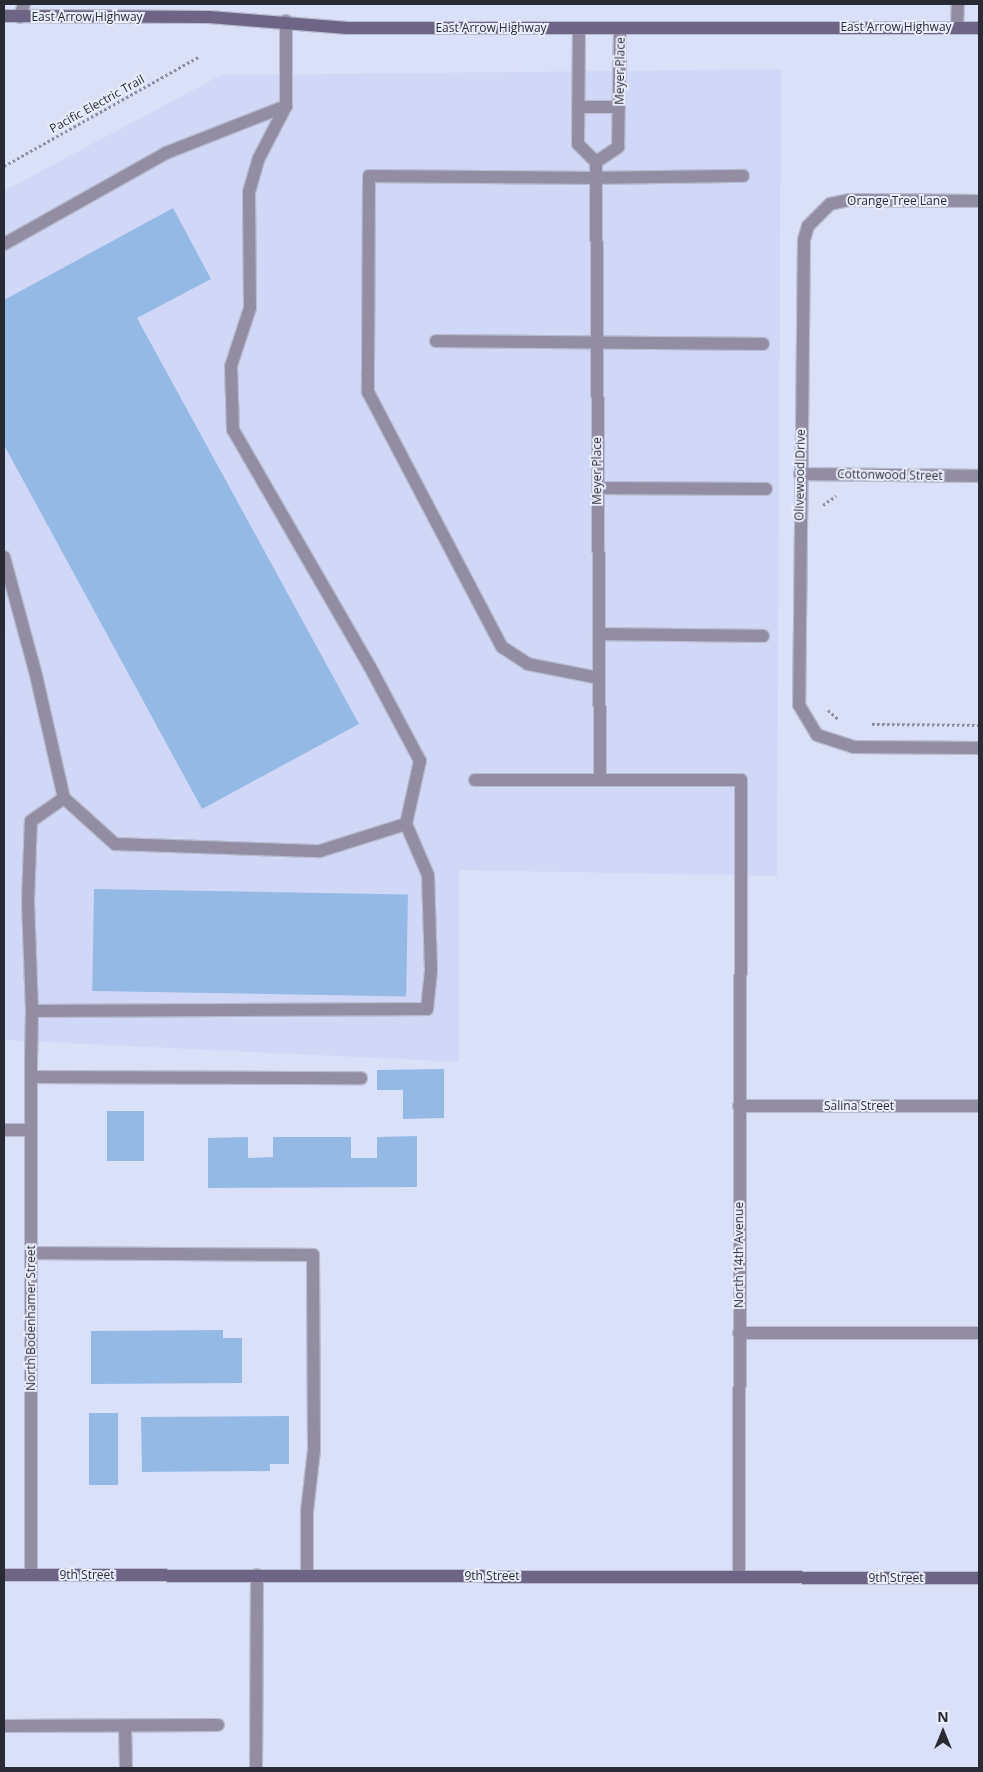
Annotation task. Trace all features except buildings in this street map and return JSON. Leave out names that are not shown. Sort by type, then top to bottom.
[{"type":"main road","name":"East Arrow Highway","points":[[4,16],[209,17],[348,28],[979,28]]},
{"type":"main road","name":"9th Street","points":[[4,1575],[979,1578]]},
{"type":"street","points":[[20,17],[24,4]]},
{"type":"street","points":[[958,4],[958,28]]},
{"type":"street","points":[[32,1011],[427,1008],[431,970],[428,875],[406,824],[420,761],[370,666],[233,430],[231,366],[250,308],[250,192],[259,158],[286,106],[286,22]]},
{"type":"street","points":[[579,28],[578,144],[596,162]]},
{"type":"street","name":"Meyer Place","points":[[600,780],[595,178],[596,162],[618,147],[620,28]]},
{"type":"street","points":[[4,244],[166,153],[286,106]]},
{"type":"street","points":[[578,107],[619,107]]},
{"type":"street","points":[[599,678],[528,664],[502,647],[368,392],[369,176],[595,178],[743,176]]},
{"type":"street","name":"Orange Tree Lane","points":[[817,213],[830,204],[849,200],[979,201]]},
{"type":"street","name":"Olivewood Drive","points":[[817,213],[808,226],[804,240],[799,704],[817,735],[853,747],[979,748]]},
{"type":"street","points":[[436,341],[763,344]]},
{"type":"street","name":"Cottonwood Street","points":[[800,474],[979,476]]},
{"type":"street","points":[[598,488],[766,489]]},
{"type":"street","points":[[4,557],[36,676],[64,798],[115,844],[320,851],[406,824]]},
{"type":"street","points":[[599,634],[763,636]]},
{"type":"street","points":[[476,780],[600,780]]},
{"type":"street","name":"North 14th Avenue","points":[[600,780],[741,780],[739,934],[739,1576]]},
{"type":"street","name":"North Bodenhamer Street","points":[[30,1575],[32,1011],[28,901],[31,821],[64,798]]},
{"type":"street","points":[[31,1077],[362,1078]]},
{"type":"street","name":"Salina Street","points":[[739,1106],[979,1106]]},
{"type":"street","points":[[4,1130],[31,1130]]},
{"type":"street","points":[[30,1253],[313,1255],[314,1450],[307,1512],[307,1575]]},
{"type":"street","points":[[739,1333],[979,1334]]},
{"type":"street","points":[[256,1768],[257,1575]]},
{"type":"street","points":[[4,1726],[218,1725]]},
{"type":"street","points":[[125,1726],[126,1768]]},
{"type":"path","name":"Pacific Electric Trail","points":[[4,166],[198,57]]},
{"type":"path","points":[[818,511],[830,499],[838,496]]},
{"type":"path","points":[[824,706],[844,724]]},
{"type":"path","points":[[863,724],[979,725]]},
{"type":"shaded area","points":[[781,69],[777,876],[459,870],[459,1062],[6,1040],[4,191],[221,75]]}]
